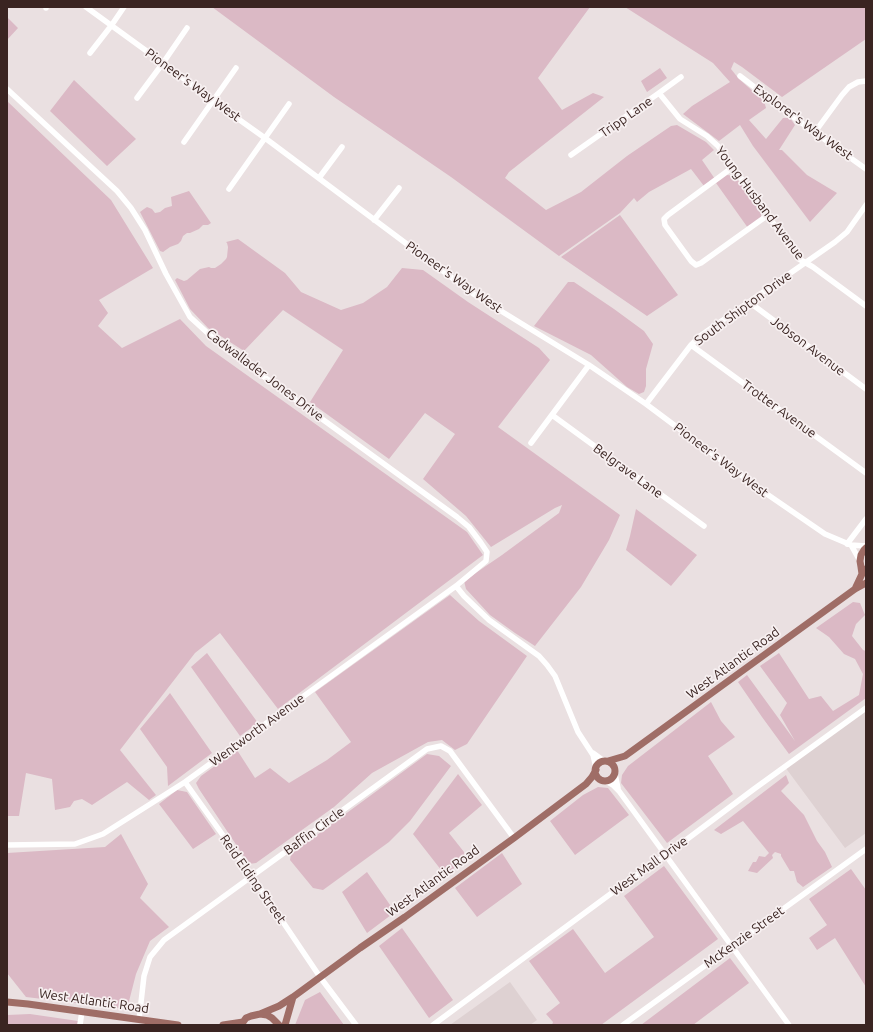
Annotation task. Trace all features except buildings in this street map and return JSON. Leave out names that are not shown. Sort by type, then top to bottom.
[{"type":"main road","points":[[855,589],[862,574],[861,555],[866,547]]},
{"type":"main road","name":"West Atlantic Road","points":[[586,784],[605,781],[612,778],[625,756],[855,589],[866,583]]},
{"type":"main road","name":"West Atlantic Road","points":[[242,1023],[251,1016],[279,1006],[293,997],[514,838],[586,784],[592,777],[599,763],[625,756]]},
{"type":"main road","points":[[606,761],[613,764],[615,774]]},
{"type":"main road","points":[[596,769],[598,777],[605,781]]},
{"type":"main road","points":[[285,1025],[293,997]]},
{"type":"main road","name":"West Atlantic Road","points":[[7,1002],[178,1025]]},
{"type":"main road","points":[[260,1014],[267,1015],[279,1025]]},
{"type":"main road","points":[[223,1025],[242,1023]]},
{"type":"street","name":"Pioneer's Way West","points":[[86,7],[265,138],[475,295],[590,365],[646,404],[761,490],[825,534],[849,545],[866,547]]},
{"type":"street","points":[[90,53],[124,7]]},
{"type":"street","points":[[137,98],[187,28]]},
{"type":"street","points":[[184,142],[236,68]]},
{"type":"street","name":"Explorer's Way West","points":[[740,76],[796,119],[866,169]]},
{"type":"street","name":"Tripp Lane","points":[[571,155],[681,77]]},
{"type":"street","points":[[816,132],[842,95],[858,82],[866,81]]},
{"type":"street","name":"Cadwallader Jones Drive","points":[[7,89],[117,191],[131,208],[145,230],[166,274],[190,317],[224,347],[457,517],[469,527],[487,552],[486,561]]},
{"type":"street","name":"Young Husband Avenue","points":[[659,94],[680,119],[707,136],[718,146],[799,259],[866,306]]},
{"type":"street","points":[[228,189],[289,104]]},
{"type":"street","points":[[319,178],[342,147]]},
{"type":"street","points":[[733,167],[664,219],[665,225],[691,261],[696,265],[701,264],[768,215]]},
{"type":"street","points":[[374,220],[399,188]]},
{"type":"street","name":"South Shipton Drive","points":[[646,404],[691,345],[700,336],[835,242],[847,232],[866,205]]},
{"type":"street","name":"Jobson Avenue","points":[[749,302],[866,389]]},
{"type":"street","name":"Trotter Avenue","points":[[691,345],[866,473]]},
{"type":"street","points":[[531,443],[590,365]]},
{"type":"street","name":"Belgrave Lane","points":[[552,415],[704,526]]},
{"type":"street","points":[[862,567],[849,545],[866,519]]},
{"type":"street","name":"Wentworth Avenue","points":[[7,845],[75,844],[103,834],[185,782],[456,586],[486,561]]},
{"type":"street","points":[[456,586],[464,596],[489,620],[539,656],[547,665],[555,676],[578,732],[595,759],[596,769]]},
{"type":"street","name":"West Mall Drive","points":[[433,1025],[866,708]]},
{"type":"street","name":"Baffin Circle","points":[[139,1020],[144,976],[150,957],[164,940],[427,749],[441,746],[450,751],[514,838]]},
{"type":"street","points":[[591,752],[597,757],[606,761]]},
{"type":"street","points":[[615,774],[619,791]]},
{"type":"street","points":[[605,781],[613,785],[619,791],[789,1025]]},
{"type":"street","name":"Reid Elding Street","points":[[185,782],[252,876],[320,977],[356,1025]]},
{"type":"street","name":"McKenzie Street","points":[[623,1025],[866,849]]},
{"type":"street","points":[[80,1025],[82,1011]]},
{"type":"shaded area","points":[[212,7],[590,7],[538,78],[562,110],[593,93],[604,97],[509,172],[505,178],[546,210],[581,192],[627,156],[671,126],[677,125],[706,142],[714,150],[702,160],[715,179],[704,186],[691,169],[649,192],[637,202],[634,198],[620,213],[559,256],[451,177],[334,97]]},
{"type":"shaded area","points":[[625,7],[866,7],[866,39],[782,97],[734,62],[731,69],[739,79],[764,101],[766,108],[749,120],[766,139],[783,118],[790,118],[795,125],[779,150],[782,150],[807,175],[837,193],[810,222],[753,146],[740,125],[719,141],[683,114],[692,106],[730,82],[713,63]]},
{"type":"shaded area","points":[[7,17],[18,28],[7,40]]},
{"type":"shaded area","points":[[660,68],[667,78],[647,92],[641,81]]},
{"type":"shaded area","points":[[74,80],[136,139],[107,166],[50,111]]},
{"type":"shaded area","points":[[7,101],[111,200],[153,268],[99,300],[108,313],[98,326],[122,348],[180,319],[206,346],[467,532],[483,555],[278,709],[220,633],[195,653],[120,750],[156,795],[149,800],[127,782],[92,805],[82,799],[74,801],[70,807],[55,810],[52,779],[26,773],[19,816],[7,816]]},
{"type":"shaded area","points":[[727,175],[735,176],[761,212],[761,218],[748,228],[716,183]]},
{"type":"shaded area","points":[[189,191],[211,223],[208,225],[203,225],[199,229],[187,233],[178,244],[163,252],[160,251],[140,212],[147,207],[152,209],[155,213],[160,212],[165,208],[172,206],[171,197]]},
{"type":"shaded area","points":[[620,215],[678,295],[647,316],[561,257]]},
{"type":"shaded area","points":[[238,239],[285,273],[301,292],[341,310],[363,303],[387,287],[402,268],[423,270],[468,302],[539,348],[550,360],[498,427],[620,515],[609,540],[581,587],[535,646],[490,615],[466,589],[464,581],[559,513],[562,505],[491,547],[466,516],[423,479],[455,434],[425,413],[389,459],[310,402],[343,350],[283,310],[244,351],[208,328],[190,309],[175,280],[177,278],[184,281],[200,269],[209,267],[215,268],[227,257],[228,247],[226,242]]},
{"type":"shaded area","points":[[568,282],[574,282],[614,309],[644,331],[653,344],[646,369],[646,386],[644,392],[639,394],[627,387],[591,355],[534,326]]},
{"type":"shaded area","points":[[636,509],[697,555],[671,586],[626,550]]},
{"type":"shaded area","points":[[450,595],[479,621],[527,656],[467,744],[455,750],[442,740],[428,742],[372,773],[334,807],[256,863],[249,864],[199,789],[196,783],[201,776],[237,750],[255,778],[270,768],[289,783],[327,760],[351,742],[315,692]]},
{"type":"shaded area","points":[[853,602],[860,603],[865,615],[856,624],[852,636],[863,650],[866,651],[866,698],[789,754],[738,682],[747,675],[795,741],[780,715],[787,703],[760,666],[779,653],[809,699],[821,696],[833,711],[859,695],[863,674],[855,659],[844,654],[829,637],[816,628]]},
{"type":"shaded area","points":[[207,653],[258,723],[240,736],[191,667]]},
{"type":"shaded area","points":[[170,693],[212,753],[168,786],[167,767],[140,729]]},
{"type":"shaded area","points":[[711,702],[721,721],[735,737],[708,756],[733,794],[667,843],[621,783],[622,775],[628,766]]},
{"type":"shaded area","points":[[866,708],[866,833],[845,848],[785,767]]},
{"type":"shaded area","points":[[427,754],[439,756],[451,766],[410,821],[389,842],[323,890],[313,888],[290,860],[291,854]]},
{"type":"shaded area","points":[[458,774],[482,805],[449,833],[464,852],[465,860],[445,875],[413,834]]},
{"type":"shaded area","points":[[786,775],[789,783],[781,791],[804,815],[832,867],[803,887],[797,882],[794,871],[790,871],[781,854],[775,852],[772,855],[773,858],[757,873],[748,871],[753,862],[756,862],[759,856],[765,857],[769,853],[743,821],[721,834],[714,830]]},
{"type":"shaded area","points":[[598,787],[608,788],[629,815],[575,855],[550,821],[583,795]]},
{"type":"shaded area","points":[[177,790],[187,792],[216,834],[193,849],[159,804]]},
{"type":"shaded area","points":[[121,834],[148,884],[140,898],[169,927],[150,941],[136,974],[127,1009],[26,997],[7,973],[7,853],[105,847]]},
{"type":"shaded area","points":[[502,853],[522,884],[477,917],[455,888]]},
{"type":"shaded area","points":[[664,866],[718,939],[601,1025],[552,1025],[553,1022],[546,1014],[560,1003],[529,961],[573,929],[605,973],[654,937],[624,896]]},
{"type":"shaded area","points":[[851,869],[866,890],[866,987],[835,938],[817,950],[809,938],[827,925],[809,899]]},
{"type":"shaded area","points":[[367,872],[395,912],[367,933],[342,892]]},
{"type":"shaded area","points":[[402,928],[453,1000],[429,1018],[379,946]]},
{"type":"shaded area","points":[[730,958],[749,983],[693,1025],[641,1025]]},
{"type":"shaded area","points":[[510,982],[537,1020],[530,1025],[450,1025]]},
{"type":"shaded area","points":[[320,992],[344,1025],[295,1025],[305,1000]]},
{"type":"shaded area","points":[[30,1014],[78,1021],[77,1025],[7,1025],[7,1015]]}]
